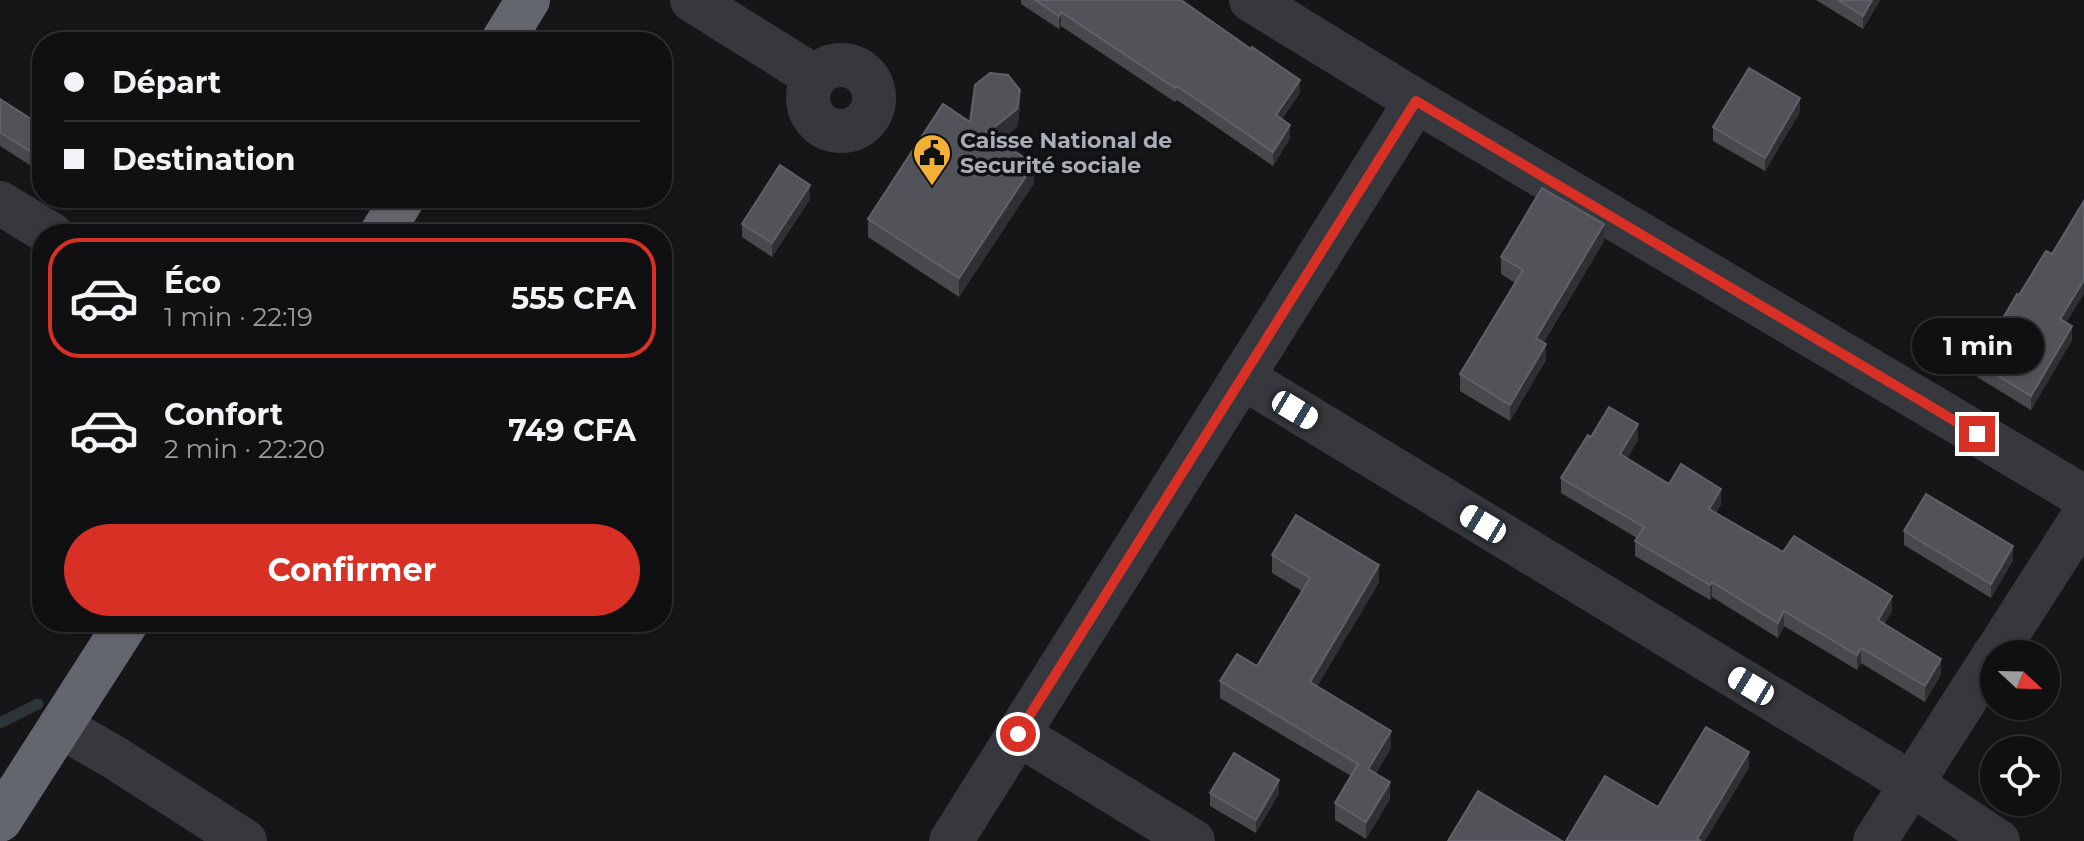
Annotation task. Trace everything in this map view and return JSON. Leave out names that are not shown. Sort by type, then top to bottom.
[{"type":"highway","points":[[508,32],[528,0]]},
{"type":"highway","points":[[0,820],[121,632]]},
{"type":"street","points":[[692,0],[815,77]]},
{"type":"street","points":[[1251,0],[2084,497]]},
{"type":"street","points":[[951,841],[1416,101]]},
{"type":"street","points":[[0,203],[35,224]]},
{"type":"street","points":[[1242,377],[1912,784],[1998,841]]},
{"type":"street","points":[[2004,640],[2084,515]]},
{"type":"street","points":[[1875,841],[1980,677]]},
{"type":"street","points":[[60,726],[245,841]]},
{"type":"street","points":[[1018,734],[1193,841]]},
{"type":"building","points":[[1035,0],[1181,0],[1300,80],[1276,115],[1290,125],[1273,152],[1177,86],[1175,88],[1061,12],[1059,16]]},
{"type":"building","points":[[1838,0],[1872,0],[1863,16]]},
{"type":"building","points":[[1749,68],[1800,98],[1765,158],[1713,127]]},
{"type":"building","points":[[990,73],[1008,75],[1020,90],[1017,109],[987,133],[1034,164],[959,278],[868,219],[943,104],[970,122],[975,85]]},
{"type":"building","points":[[0,99],[32,120],[32,152],[0,132]]},
{"type":"building","points":[[780,165],[810,185],[772,243],[742,224]]},
{"type":"building","points":[[1542,188],[1604,224],[1536,338],[1546,344],[1510,405],[1460,374],[1523,270],[1501,257]]},
{"type":"building","points":[[2084,201],[2084,280],[2060,319],[2072,326],[2031,396],[1977,363],[2017,294],[2046,251],[2052,254]]},
{"type":"building","points":[[1609,407],[1638,424],[1620,454],[1669,484],[1681,464],[1721,489],[1709,509],[1783,552],[1794,536],[1892,596],[1878,620],[1941,659],[1925,686],[1861,648],[1857,655],[1784,611],[1778,623],[1712,582],[1710,585],[1635,541],[1644,527],[1561,478]]},
{"type":"building","points":[[1926,494],[2013,546],[1991,584],[1904,531]]},
{"type":"building","points":[[1296,515],[1379,565],[1310,682],[1391,731],[1368,769],[1390,782],[1366,822],[1335,803],[1358,764],[1220,681],[1237,654],[1257,666],[1310,578],[1272,555]]},
{"type":"building","points":[[1706,727],[1749,752],[1697,839],[1701,841],[1566,841],[1605,776],[1658,807]]},
{"type":"building","points":[[1234,753],[1279,780],[1256,820],[1210,793]]},
{"type":"building","points":[[1478,791],[1562,841],[1448,841]]},
{"type":"waterway","points":[[0,723],[38,704]]},
{"type":"place","name":"Caisse National de Securité sociale","points":[[932,187]]},
{"type":"route","points":[[1018,734],[1416,101],[1977,434]]}]
